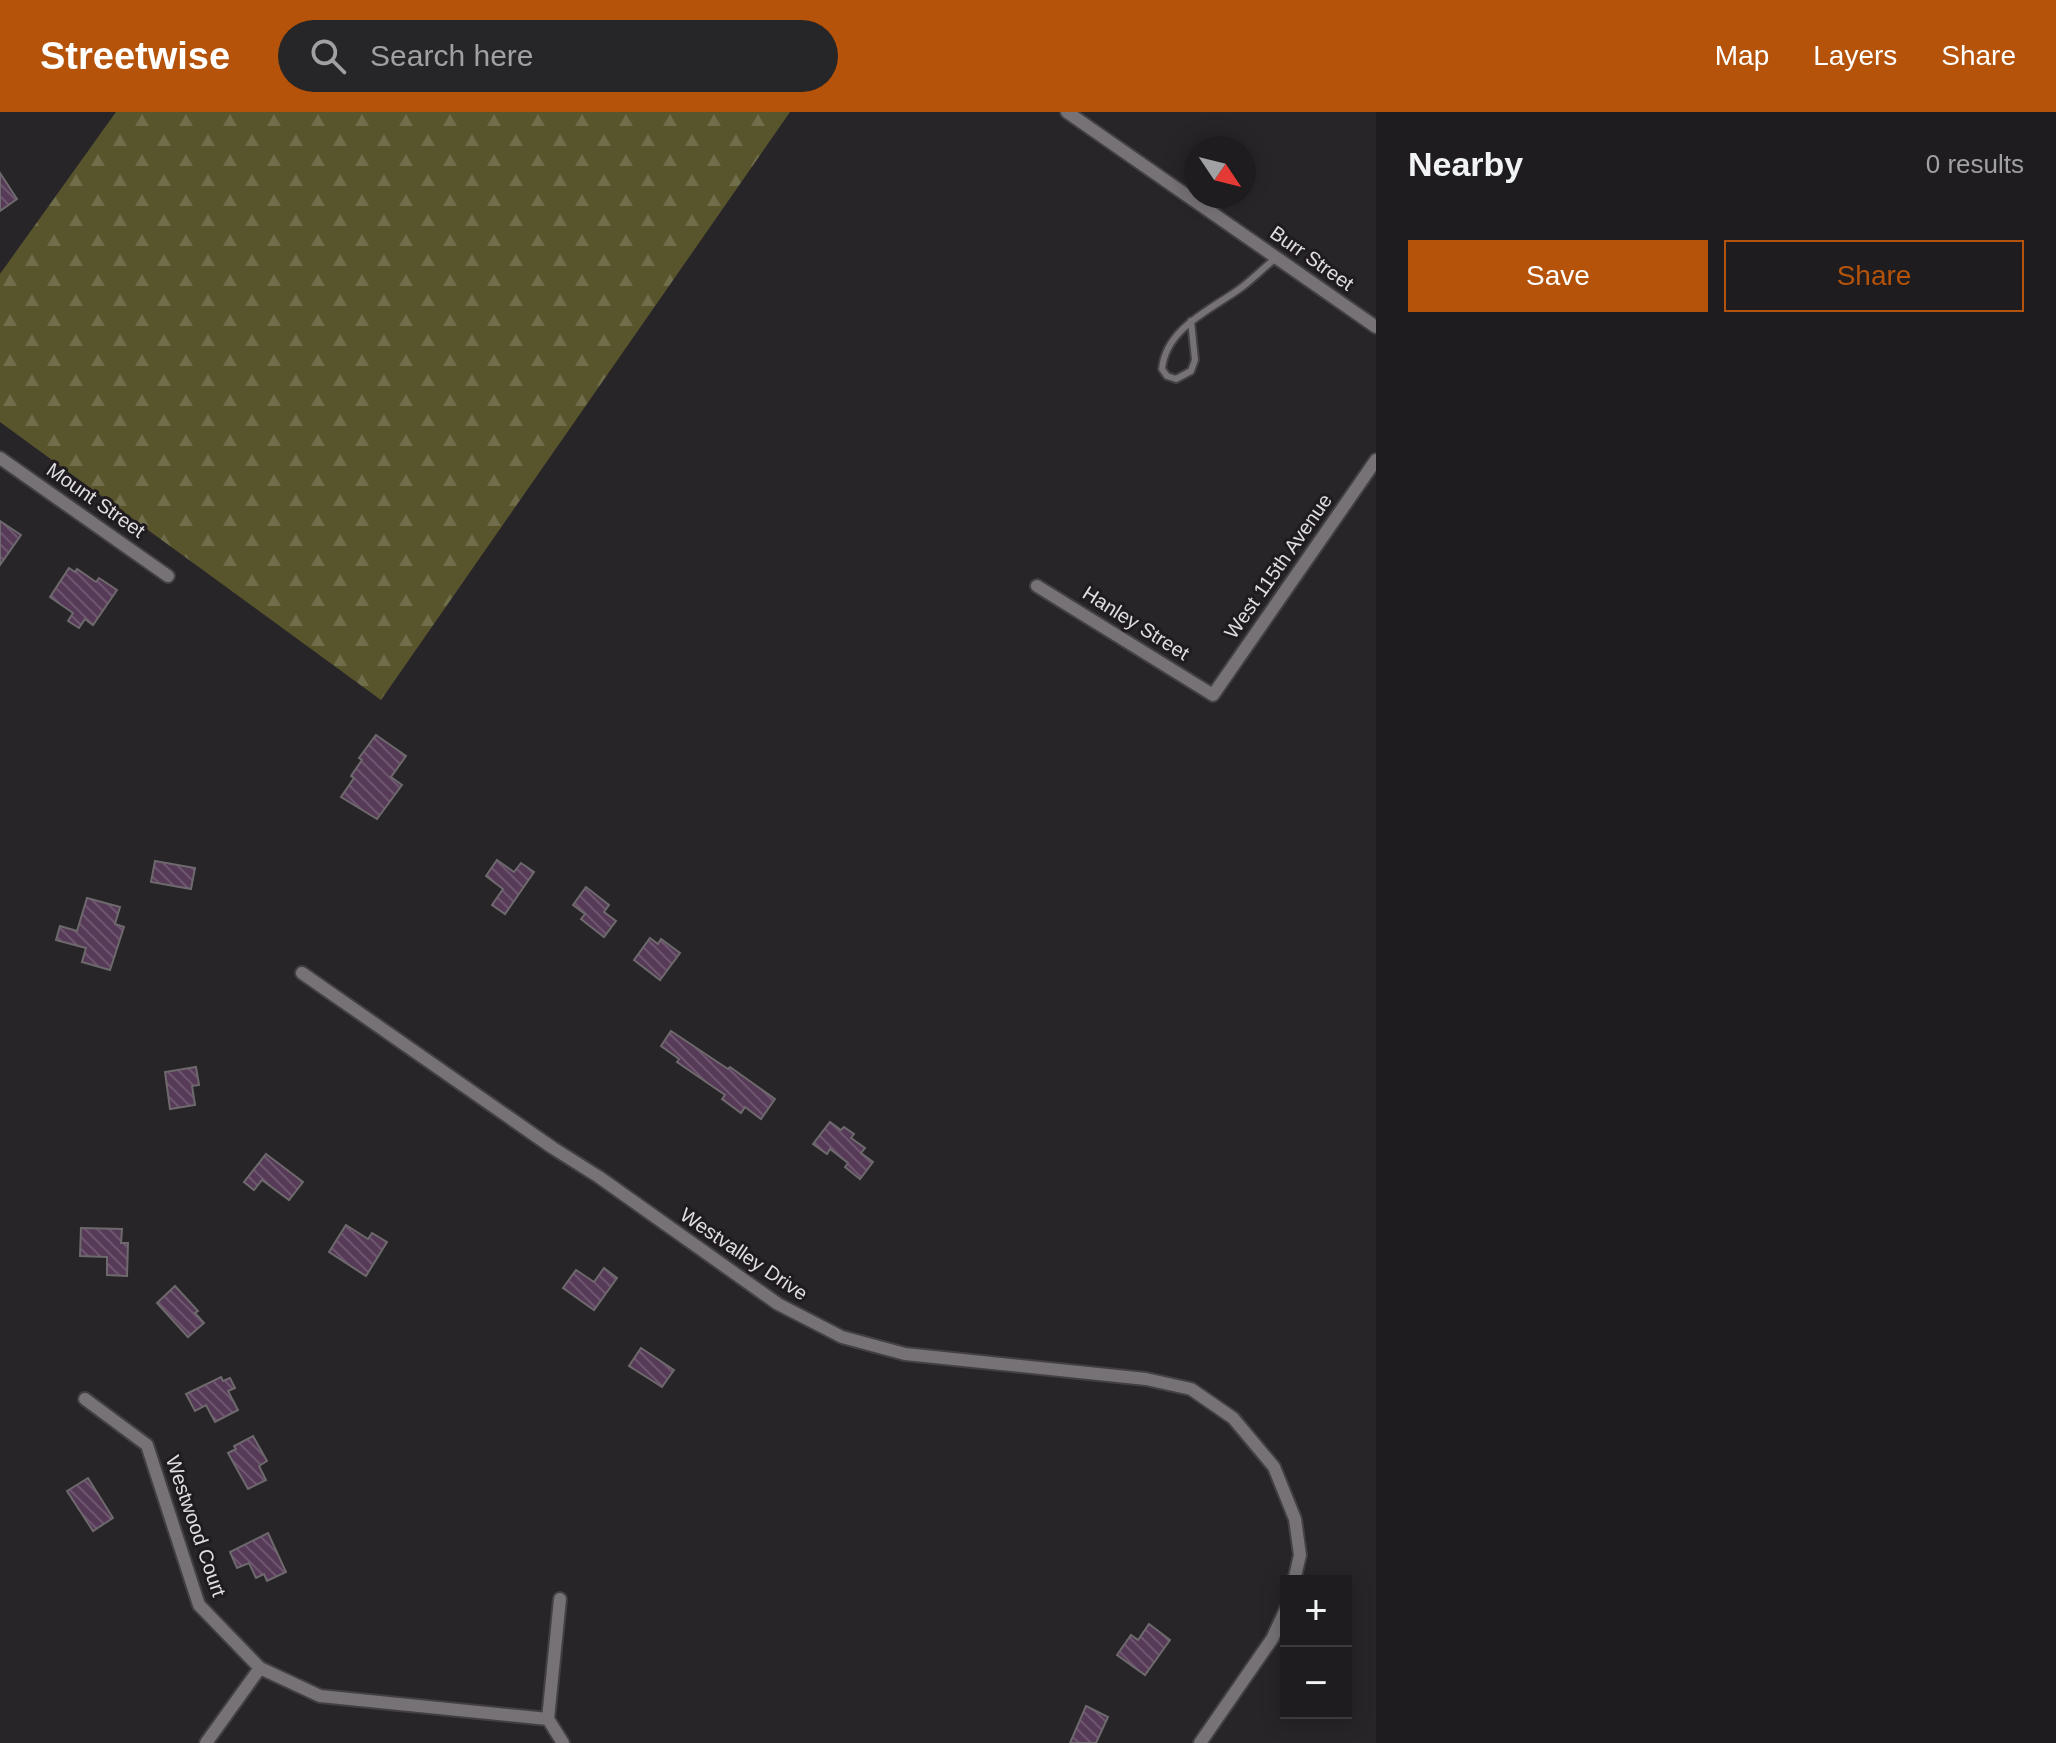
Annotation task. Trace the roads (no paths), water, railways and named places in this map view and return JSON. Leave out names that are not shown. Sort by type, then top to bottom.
[{"type":"street","name":"Burr Street","points":[[1067,112],[1376,327]]},
{"type":"street","name":"Mount Street","points":[[0,458],[168,576]]},
{"type":"street","name":"West 115th Avenue","points":[[1213,695],[1376,460]]},
{"type":"street","name":"Hanley Street","points":[[1037,586],[1213,695]]},
{"type":"street","name":"Westvalley Drive","points":[[302,973],[778,1304],[842,1337],[905,1354],[1146,1379],[1191,1389],[1233,1418],[1274,1467],[1295,1519],[1300,1555],[1295,1575]]},
{"type":"street","name":"Westwood Court","points":[[85,1399],[147,1445],[199,1605],[260,1668],[320,1696],[548,1719]]},
{"type":"street","points":[[560,1599],[548,1719],[563,1743]]},
{"type":"street","points":[[1200,1743],[1272,1639],[1280,1622]]},
{"type":"street","points":[[206,1743],[260,1668]]},
{"type":"lane","points":[[1191,321],[1195,360],[1191,371],[1176,379],[1167,376],[1162,369],[1163,358],[1174,337],[1191,321],[1241,288],[1276,258]]}]
